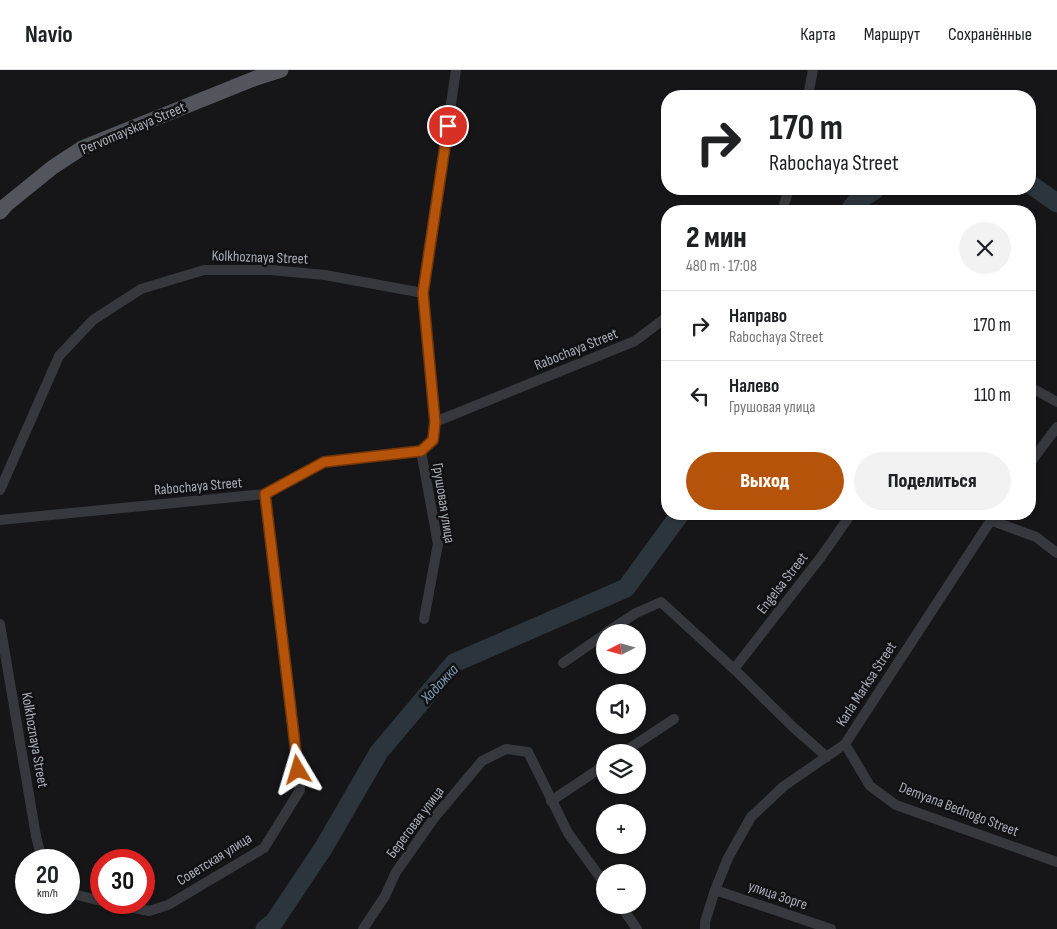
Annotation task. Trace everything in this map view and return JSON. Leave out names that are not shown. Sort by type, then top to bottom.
[{"type":"main road","name":"Pervomayskaya Street","points":[[0,212],[53,166],[82,148],[281,70]]},
{"type":"street","name":"Грушовая улица","points":[[424,618],[438,544],[421,451],[433,440],[435,422],[423,293],[456,70]]},
{"type":"street","points":[[809,90],[813,70]]},
{"type":"street","name":"Kolkhoznaya Street","points":[[0,490],[58,356],[93,320],[141,289],[204,270],[260,270],[325,275],[423,293]]},
{"type":"street","name":"Rabochaya Street","points":[[435,422],[635,341],[661,321]]},
{"type":"street","points":[[1036,390],[1057,402]]},
{"type":"street","points":[[1036,455],[1057,427]]},
{"type":"street","name":"Rabochaya Street","points":[[0,520],[265,494],[324,462],[421,451]]},
{"type":"street","name":"Советская улица","points":[[155,909],[168,905],[264,848],[300,790],[265,494]]},
{"type":"street","name":"Engelsa Street","points":[[734,668],[847,520]]},
{"type":"street","name":"Karla Marksa Street","points":[[705,929],[716,890],[728,858],[751,817],[784,786],[845,744],[990,520]]},
{"type":"street","points":[[999,520],[1036,537],[1057,553]]},
{"type":"street","points":[[620,624],[636,613],[661,602],[734,668],[794,728],[827,757]]},
{"type":"street","name":"Kolkhoznaya Street","points":[[0,624],[39,849]]},
{"type":"street","points":[[563,663],[596,640]]},
{"type":"street","points":[[636,744],[674,719]]},
{"type":"street","name":"Demyana Bednogo Street","points":[[845,744],[870,786],[896,804],[1057,862]]},
{"type":"street","name":"Береговая улица","points":[[364,929],[385,896],[396,872],[434,818],[482,761],[506,749],[528,752],[551,801]]},
{"type":"street","points":[[596,771],[551,801],[568,833],[596,872]]},
{"type":"street","name":"улица Зорге","points":[[716,890],[831,929]]},
{"type":"street","points":[[626,914],[637,929]]},
{"type":"waterway","name":"Хадажка","points":[[1036,188],[1057,203]]},
{"type":"waterway","name":"Хадажка","points":[[854,205],[867,195]]},
{"type":"waterway","name":"Хадажка","points":[[265,929],[274,922],[324,847],[379,752],[454,663],[626,588],[676,520]]},
{"type":"route","points":[[298,770],[265,494],[324,462],[421,451],[433,440],[435,422],[423,293],[448,126]]}]
